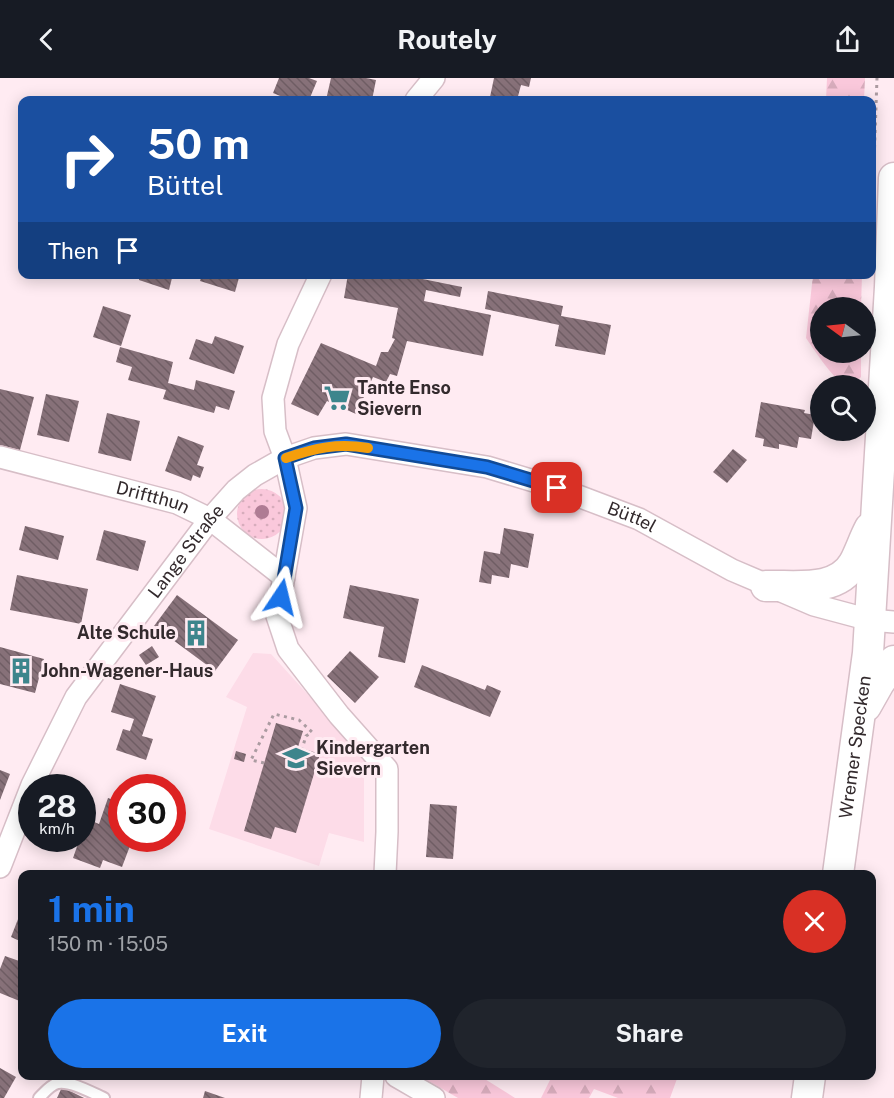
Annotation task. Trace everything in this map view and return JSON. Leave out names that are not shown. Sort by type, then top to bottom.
[{"type":"street","points":[[419,96],[434,78]]},
{"type":"street","name":"Wremer Specken","points":[[839,870],[860,717],[882,621],[876,514],[889,385],[892,287],[884,174]]},
{"type":"street","points":[[319,279],[288,344],[273,399],[275,431],[285,458],[296,508],[277,616],[288,649],[339,715],[387,769],[385,870]]},
{"type":"street","name":"Büttel","points":[[285,458],[314,448],[346,444],[487,467],[557,488],[639,519],[732,570],[814,605],[882,621]]},
{"type":"street","name":"Driftthun","points":[[0,457],[177,503],[210,519],[284,577]]},
{"type":"street","name":"Lange Straße","points":[[0,867],[32,785],[76,697],[210,519],[236,490],[255,475],[285,458]]},
{"type":"street","points":[[766,586],[825,584],[840,578],[853,565],[876,514]]},
{"type":"street","points":[[860,717],[894,661]]},
{"type":"street","points":[[371,1098],[373,1080]]},
{"type":"street","points":[[403,1080],[435,1098]]},
{"type":"street","points":[[807,1098],[809,1080]]},
{"type":"lane","points":[[39,1098],[50,1087],[59,1083],[76,1086],[104,1098]]},
{"type":"path","points":[[877,78],[884,174]]},
{"type":"path","points":[[264,764],[251,760],[274,714],[298,720],[312,732],[306,736],[302,749]]},
{"type":"shaded area","name":"Kindergarten Sievern","points":[[253,653],[271,654],[331,720],[364,761],[364,842],[329,833],[319,866],[209,829],[247,707],[226,697]]},
{"type":"green space","points":[[827,78],[865,78],[864,96],[826,96]]},
{"type":"green space","points":[[813,279],[862,279],[861,297],[811,297]]},
{"type":"green space","points":[[810,302],[810,344],[806,338]]},
{"type":"green space","points":[[824,363],[861,363],[861,375],[834,375]]},
{"type":"green space","points":[[257,489],[267,489],[280,496],[287,509],[287,519],[280,532],[267,539],[257,539],[248,535],[241,528],[237,519],[237,509],[241,500],[248,493]]},
{"type":"green space","points":[[427,1080],[486,1080],[515,1098],[458,1098]]},
{"type":"green space","points":[[550,1080],[677,1080],[670,1098],[618,1098],[594,1089],[589,1098],[541,1098]]},
{"type":"building","points":[[279,78],[309,78],[317,81],[311,96],[280,96],[273,93]]},
{"type":"building","points":[[331,78],[376,80],[373,96],[327,96]]},
{"type":"building","points":[[494,78],[531,78],[529,87],[521,85],[518,96],[490,96]]},
{"type":"building","points":[[139,279],[172,279],[169,290]]},
{"type":"building","points":[[201,279],[239,279],[235,292],[200,281]]},
{"type":"building","points":[[347,279],[423,279],[462,287],[460,297],[426,290],[424,301],[491,315],[483,356],[407,341],[397,376],[390,374],[386,382],[373,377],[356,414],[327,401],[318,416],[291,404],[321,343],[376,366],[381,352],[388,352],[395,339],[392,338],[398,308],[344,298]]},
{"type":"building","points":[[488,291],[563,306],[561,316],[611,325],[605,355],[555,346],[559,325],[485,309]]},
{"type":"building","points":[[103,306],[131,315],[121,346],[93,337]]},
{"type":"building","points":[[215,336],[244,346],[234,374],[189,359],[196,339],[212,344]]},
{"type":"building","points":[[120,347],[173,362],[168,383],[194,390],[196,380],[235,391],[229,410],[216,406],[214,413],[163,399],[166,390],[128,380],[132,367],[116,362]]},
{"type":"building","points":[[0,389],[34,397],[20,450],[0,445]]},
{"type":"building","points":[[46,394],[79,401],[69,442],[37,435]]},
{"type":"building","points":[[761,402],[805,410],[804,413],[810,414],[810,439],[799,437],[797,448],[779,444],[779,449],[763,446],[764,439],[755,437]]},
{"type":"building","points":[[107,413],[140,421],[131,461],[98,453]]},
{"type":"building","points":[[178,436],[204,446],[197,465],[204,467],[200,478],[193,475],[191,481],[165,471]]},
{"type":"building","points":[[733,449],[747,460],[727,483],[713,472]]},
{"type":"building","points":[[25,526],[64,536],[58,560],[19,550]]},
{"type":"building","points":[[504,528],[534,534],[528,568],[511,564],[509,578],[492,575],[491,584],[479,582],[484,551],[500,554]]},
{"type":"building","points":[[104,530],[146,541],[138,571],[96,560]]},
{"type":"building","points":[[17,575],[88,589],[81,624],[10,610]]},
{"type":"building","points":[[350,585],[419,599],[405,663],[378,657],[384,627],[343,618]]},
{"type":"building","name":"Alte Schule","points":[[177,595],[238,640],[215,671],[154,626]]},
{"type":"building","points":[[152,646],[159,657],[146,665],[139,655]]},
{"type":"building","name":"John-Wagener-Haus","points":[[0,647],[44,659],[35,693],[0,684]]},
{"type":"building","points":[[350,651],[379,677],[355,703],[327,676]]},
{"type":"building","points":[[422,665],[485,690],[487,685],[501,691],[490,717],[414,687]]},
{"type":"building","points":[[120,684],[156,696],[142,736],[153,739],[146,760],[116,750],[123,729],[130,731],[134,719],[111,712]]},
{"type":"building","points":[[276,723],[303,731],[298,747],[320,754],[296,833],[275,827],[271,839],[244,831]]},
{"type":"building","points":[[236,751],[246,754],[244,762],[234,759]]},
{"type":"building","points":[[0,770],[10,774],[0,800]]},
{"type":"building","points":[[108,798],[108,852],[128,852],[122,867],[103,860],[100,868],[73,858],[75,852],[96,852],[96,823],[99,824]]},
{"type":"building","points":[[430,804],[457,806],[453,859],[426,857]]},
{"type":"building","points":[[18,919],[18,940],[11,937]]},
{"type":"building","points":[[5,956],[18,961],[18,1000],[0,993],[0,969]]},
{"type":"building","points":[[0,1068],[16,1077],[4,1098],[0,1098]]},
{"type":"building","points":[[62,1087],[84,1098],[57,1098]]},
{"type":"building","points":[[205,1091],[225,1098],[203,1098]]},
{"type":"slow traffic","points":[[286,458],[314,448],[346,444],[368,448]]},
{"type":"place","name":"Tante Enso Sievern","points":[[337,398]]},
{"type":"place","name":"Alte Schule","points":[[196,633]]},
{"type":"place","name":"John-Wagener-Haus","points":[[21,671]]},
{"type":"place","name":"Kindergarten Sievern","points":[[296,758]]},
{"type":"route","points":[[281,597],[296,508],[285,458],[314,448],[346,444],[487,467],[557,488]]}]
